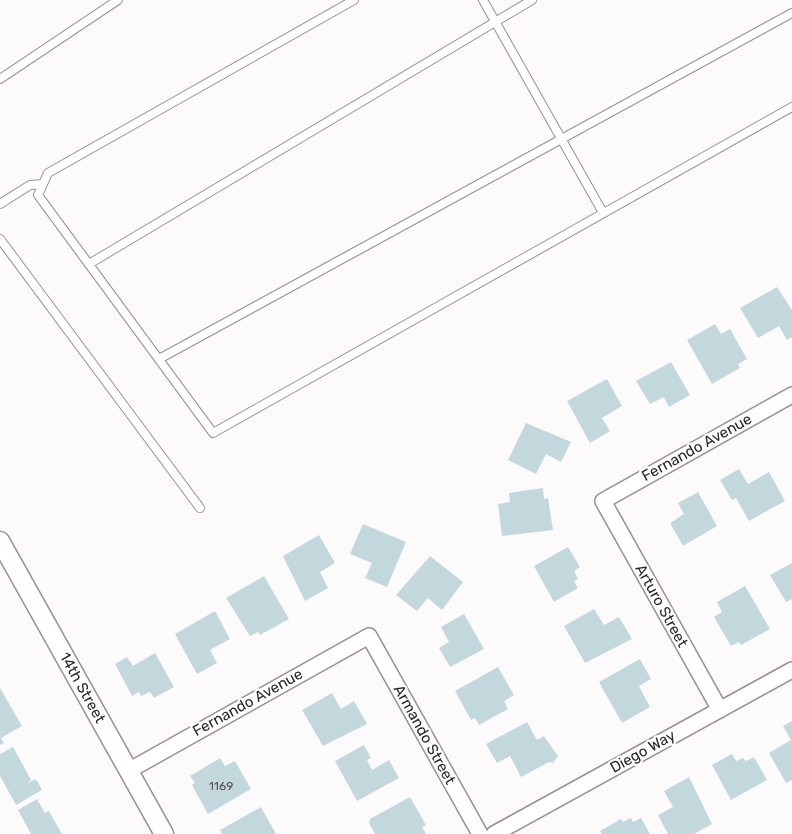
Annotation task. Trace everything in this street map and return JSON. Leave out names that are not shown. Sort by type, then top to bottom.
[{"type":"street","name":"Fernando Avenue","points":[[603,501],[792,395]]},
{"type":"street","name":"Arturo Street","points":[[603,501],[720,710]]},
{"type":"street","name":"14th Street","points":[[0,541],[164,834]]},
{"type":"street","name":"Fernando Avenue","points":[[128,771],[369,636]]},
{"type":"street","name":"Armando Street","points":[[369,636],[480,834]]},
{"type":"street","name":"Diego Way","points":[[494,834],[792,670]]},
{"type":"lane","points":[[0,79],[118,0]]},
{"type":"lane","points":[[354,0],[48,173],[38,195],[213,433],[602,211],[792,107]]},
{"type":"lane","points":[[483,0],[602,211]]},
{"type":"lane","points":[[89,264],[532,0]]},
{"type":"lane","points":[[159,359],[792,13]]},
{"type":"lane","points":[[0,204],[30,185],[43,184]]},
{"type":"lane","points":[[0,239],[200,508]]},
{"type":"building","points":[[777,287],[792,310],[792,337],[787,340],[779,326],[758,338],[740,308]]},
{"type":"building","points":[[715,324],[721,334],[730,329],[747,359],[738,364],[740,368],[712,384],[687,340]]},
{"type":"building","points":[[671,362],[690,395],[669,407],[664,397],[650,404],[636,381]]},
{"type":"building","points":[[607,379],[622,406],[602,418],[610,431],[590,443],[567,401]]},
{"type":"building","points":[[526,423],[571,442],[561,462],[546,454],[536,474],[508,460]]},
{"type":"building","points":[[739,469],[748,484],[769,472],[785,501],[749,521],[736,498],[732,500],[720,480]]},
{"type":"building","points":[[543,488],[544,499],[548,498],[553,530],[502,536],[498,504],[510,502],[509,493]]},
{"type":"building","points":[[698,492],[717,526],[683,546],[670,523],[684,514],[678,503]]},
{"type":"building","points":[[363,524],[406,542],[387,587],[365,578],[372,563],[350,554]]},
{"type":"building","points":[[319,535],[335,563],[320,572],[328,588],[305,601],[283,556]]},
{"type":"building","points":[[568,547],[580,567],[574,571],[578,579],[574,581],[578,588],[554,602],[534,566]]},
{"type":"building","points":[[430,556],[463,582],[442,610],[428,598],[417,611],[396,595]]},
{"type":"building","points":[[792,563],[792,599],[786,602],[770,575]]},
{"type":"building","points":[[264,576],[289,619],[260,635],[258,632],[250,636],[226,598]]},
{"type":"building","points":[[745,586],[770,629],[741,645],[739,642],[731,646],[714,617],[722,612],[717,602]]},
{"type":"building","points":[[594,609],[604,625],[619,617],[632,639],[585,663],[564,626]]},
{"type":"building","points":[[215,611],[230,639],[210,650],[217,663],[197,674],[175,634]]},
{"type":"building","points":[[464,614],[484,649],[450,667],[439,648],[449,642],[441,627]]},
{"type":"building","points":[[155,653],[174,687],[154,698],[150,692],[141,696],[139,692],[132,696],[115,664],[127,657],[133,666]]},
{"type":"building","points":[[640,659],[651,679],[639,686],[650,707],[622,723],[599,682]]},
{"type":"building","points":[[498,667],[514,695],[504,701],[508,709],[479,725],[475,718],[471,720],[455,691]]},
{"type":"building","points":[[0,688],[22,726],[1,738],[4,743],[0,745]]},
{"type":"building","points":[[332,693],[341,709],[354,701],[367,724],[323,746],[302,710]]},
{"type":"building","points":[[792,721],[792,780],[786,783],[769,753],[791,740],[783,726]]},
{"type":"building","points":[[527,722],[537,740],[544,736],[558,756],[553,763],[549,762],[521,777],[510,756],[497,763],[486,744]]},
{"type":"building","points":[[364,745],[371,758],[367,760],[372,770],[389,760],[399,778],[357,801],[335,761]]},
{"type":"building","points":[[13,747],[31,780],[27,783],[36,779],[42,790],[16,805],[0,776],[0,754]]},
{"type":"building","points":[[732,754],[736,761],[743,758],[746,761],[754,757],[767,780],[731,800],[712,765]]},
{"type":"building","points":[[220,758],[225,766],[235,761],[251,789],[208,814],[192,785],[195,783],[190,776]]},
{"type":"building","points":[[689,777],[712,824],[694,834],[668,834],[658,815],[673,807],[664,791]]},
{"type":"building","points":[[410,797],[426,825],[422,827],[426,834],[375,834],[369,823],[370,819]]},
{"type":"building","points":[[37,799],[45,813],[49,811],[62,834],[31,834],[18,810]]},
{"type":"building","points":[[261,807],[276,834],[222,834],[220,830]]},
{"type":"building","points":[[631,818],[633,822],[641,818],[650,834],[602,834],[600,831],[621,819],[623,822]]}]
